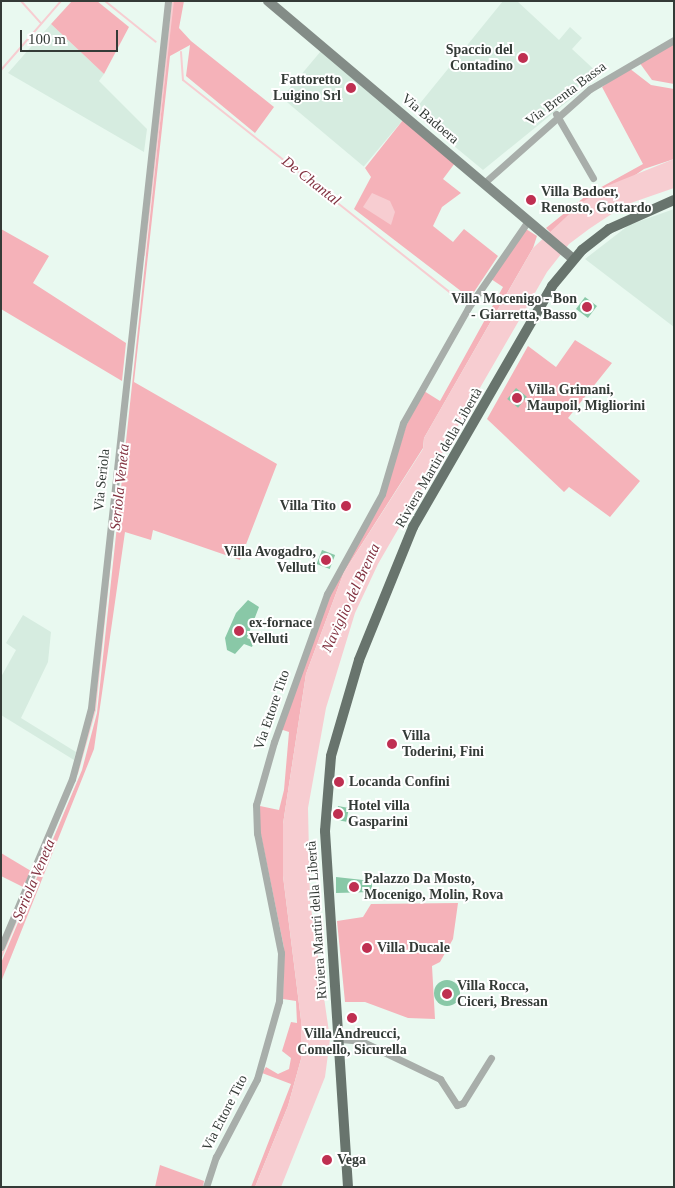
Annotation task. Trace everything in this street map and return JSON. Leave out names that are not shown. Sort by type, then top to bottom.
[{"type":"main road","name":"Via Badoera","points":[[268,1],[573,259]]},
{"type":"main road","name":"Riviera Martiri della Libertà","points":[[348,1187],[340,1039],[325,872],[325,804],[331,756],[348,693],[414,527],[545,298],[573,259],[622,220],[674,200]]},
{"type":"street","name":"Via Seriola","points":[[1,947],[72,779],[91,708],[168,1]]},
{"type":"street","name":"Via Brenta Bassa","points":[[484,183],[556,114],[633,61],[674,40]]},
{"type":"street","points":[[556,114],[593,178]]},
{"type":"street","name":"Via Ettore Tito","points":[[206,1187],[216,1157],[257,1080],[279,1001],[281,953],[259,843],[256,805],[274,742],[327,594],[382,494],[403,423],[468,308],[528,221]]},
{"type":"street","points":[[340,1039],[361,1041],[440,1079],[453,1102],[461,1105],[491,1058]]},
{"type":"shaded area","points":[[72,1],[97,1],[129,27],[104,74],[51,24]]},
{"type":"shaded area","points":[[173,1],[184,1],[179,28],[191,41],[274,107],[255,133],[186,76],[190,45],[170,56],[134,382],[277,464],[240,560],[153,530],[151,540],[125,532],[94,749],[1,982],[1,963],[82,770],[97,713]]},
{"type":"shaded area","points":[[503,1],[517,1],[559,40],[570,27],[582,38],[572,49],[600,75],[483,170],[413,112]]},
{"type":"shaded area","points":[[51,24],[104,74],[99,81],[147,129],[144,152],[8,73]]},
{"type":"shaded area","points":[[674,44],[674,84],[652,80],[639,62]]},
{"type":"shaded area","points":[[321,51],[403,120],[364,167],[282,98]]},
{"type":"shaded area","points":[[629,68],[651,85],[674,89],[674,159],[644,169],[551,233],[546,228],[587,195],[643,164],[602,87]]},
{"type":"shaded area","points":[[403,120],[455,163],[443,179],[461,193],[442,207],[433,226],[453,242],[464,229],[498,256],[470,298],[354,209],[371,177],[365,168]]},
{"type":"shaded area","points":[[674,209],[674,327],[585,259],[629,225]]},
{"type":"shaded area","points":[[1,229],[49,256],[33,283],[126,343],[122,381],[1,309]]},
{"type":"shaded area","points":[[526,229],[537,236],[533,248],[424,438],[423,448],[344,572],[306,674],[283,824],[283,876],[301,1020],[301,1059],[288,1106],[255,1187],[251,1187],[291,1084],[262,1073],[266,1067],[278,1074],[289,1069],[291,1058],[282,1051],[291,1022],[297,1023],[296,1001],[283,999],[284,948],[260,830],[260,806],[279,810],[284,790],[289,732],[280,729],[332,590],[383,499],[406,426],[424,391],[440,401],[503,287],[491,279]]},
{"type":"shaded area","points":[[575,340],[612,363],[568,418],[640,481],[610,517],[569,487],[564,492],[487,419],[528,346],[556,367]]},
{"type":"shaded area","points":[[23,615],[51,632],[48,662],[21,718],[76,752],[74,760],[1,715],[1,677],[16,650],[6,643]]},
{"type":"shaded area","points":[[1,853],[31,871],[23,887],[1,876]]},
{"type":"shaded area","points":[[458,903],[453,939],[440,962],[432,966],[435,1019],[408,1018],[365,1002],[345,1002],[337,921],[363,917],[371,904]]},
{"type":"shaded area","points":[[160,1165],[204,1181],[203,1187],[155,1187]]},
{"type":"water","name":"Naviglio del Brenta","points":[[674,159],[674,188],[625,205],[569,244],[547,272],[378,564],[355,613],[326,708],[308,808],[310,901],[330,1039],[325,1077],[281,1187],[255,1187],[288,1106],[301,1059],[301,1020],[283,876],[283,824],[306,674],[344,572],[423,449],[424,438],[533,248],[581,203],[607,186]]},
{"type":"water","points":[[372,193],[390,201],[395,212],[391,225],[363,207]]},
{"type":"building","name":"Villa Mocenigo - Bon - Giarretta, Basso","points":[[585,297],[597,306],[588,318],[576,309]]},
{"type":"building","name":"Villa Grimani, Maupoil, Migliorini","points":[[516,388],[527,397],[518,408],[507,399]]},
{"type":"building","name":"Villa Avogadro, Velluti","points":[[322,550],[335,555],[330,569],[317,564]]},
{"type":"building","name":"ex-fornace Velluti","points":[[248,600],[259,607],[247,638],[254,641],[252,647],[244,644],[235,654],[227,650],[225,638],[236,613]]},
{"type":"building","points":[[338,806],[349,808],[346,822],[336,820]]},
{"type":"building","name":"Palazzo Da Mosto, Mocenigo, Molin, Rova","points":[[336,877],[372,881],[372,892],[336,893]]},
{"type":"building","name":"Villa Rocca, Ciceri, Bressan","points":[[447,980],[456,984],[460,993],[456,1002],[447,1006],[438,1002],[434,993],[438,984]]},
{"type":"waterway","points":[[21,1],[41,23]]},
{"type":"waterway","points":[[1,70],[61,1]]},
{"type":"waterway","points":[[105,1],[156,42]]},
{"type":"waterway","name":"Seriola Veneta","points":[[144,255],[173,1]]},
{"type":"waterway","name":"De Chantal","points":[[181,52],[183,80],[460,300]]},
{"type":"waterway","name":"Seriola Veneta","points":[[77,774],[95,710],[112,543]]},
{"type":"waterway","name":"Seriola Veneta","points":[[1,957],[46,850]]},
{"type":"place","name":"Spaccio del Contadino","points":[[523,58]]},
{"type":"place","name":"Fattoretto Luigino Srl","points":[[351,88]]},
{"type":"place","name":"Villa Badoer, Renosto, Gottardo","points":[[531,200]]},
{"type":"place","name":"Villa Mocenigo - Bon - Giarretta, Basso","points":[[587,307]]},
{"type":"place","name":"Villa Grimani, Maupoil, Migliorini","points":[[517,398]]},
{"type":"place","name":"Villa Tito","points":[[346,506]]},
{"type":"place","name":"Villa Avogadro, Velluti","points":[[326,560]]},
{"type":"place","name":"ex-fornace Velluti","points":[[239,631]]},
{"type":"place","name":"Villa Toderini, Fini","points":[[392,744]]},
{"type":"place","name":"Locanda Confini","points":[[339,782]]},
{"type":"place","name":"Hotel villa Gasparini","points":[[338,814]]},
{"type":"place","name":"Palazzo Da Mosto, Mocenigo, Molin, Rova","points":[[354,887]]},
{"type":"place","name":"Villa Ducale","points":[[367,948]]},
{"type":"place","name":"Villa Rocca, Ciceri, Bressan","points":[[447,994]]},
{"type":"place","name":"Villa Andreucci, Comello, Sicurella","points":[[352,1018]]},
{"type":"place","name":"Vega","points":[[327,1160]]}]
